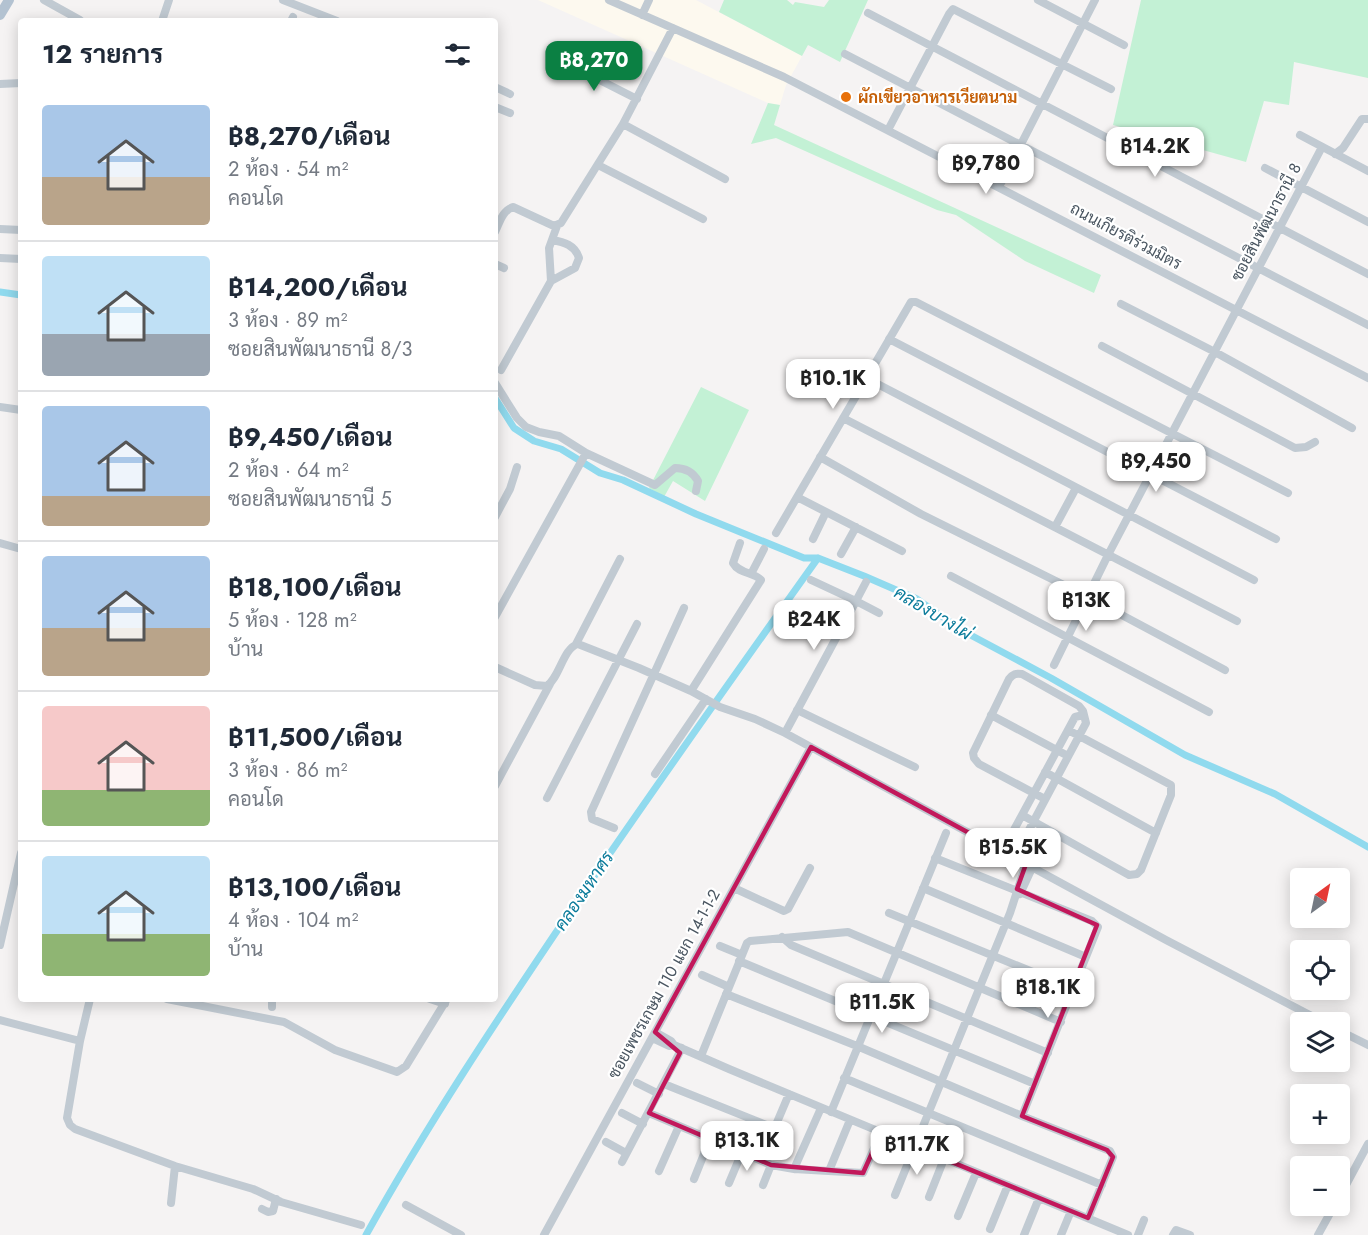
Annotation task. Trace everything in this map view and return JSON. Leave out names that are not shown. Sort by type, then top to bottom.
[{"type":"main road","points":[[0,15],[9,0]]},
{"type":"street","points":[[44,0],[76,18]]},
{"type":"street","points":[[163,18],[169,0]]},
{"type":"street","points":[[283,0],[329,18]]},
{"type":"street","name":"ถนนเกียรติร่วมมิตร","points":[[609,0],[784,77],[1368,378]]},
{"type":"street","points":[[642,15],[649,0]]},
{"type":"street","points":[[1038,0],[1124,45]]},
{"type":"street","points":[[999,187],[1095,0]]},
{"type":"street","points":[[888,129],[953,9],[1111,89]]},
{"type":"street","points":[[868,14],[1368,274]]},
{"type":"street","points":[[551,281],[549,256],[557,225],[623,124],[673,28]]},
{"type":"street","points":[[845,54],[1368,325]]},
{"type":"street","points":[[572,62],[578,69],[637,99]]},
{"type":"street","points":[[0,84],[18,84]]},
{"type":"street","points":[[498,88],[510,94]]},
{"type":"street","points":[[498,108],[510,113]]},
{"type":"street","points":[[1335,154],[1348,141],[1362,119],[1368,119]]},
{"type":"street","points":[[623,124],[725,179]]},
{"type":"street","points":[[1300,135],[1368,171]]},
{"type":"street","name":"ซอยสินพัฒนาธานี 8","points":[[1054,665],[1108,555],[1322,147]]},
{"type":"street","points":[[598,165],[704,219]]},
{"type":"street","points":[[1265,168],[1368,222]]},
{"type":"street","points":[[498,225],[506,210],[513,207],[557,225]]},
{"type":"street","points":[[0,229],[18,230]]},
{"type":"street","points":[[501,370],[551,281],[575,268],[578,263],[579,258],[574,248],[569,244],[552,240]]},
{"type":"street","points":[[0,258],[18,259]]},
{"type":"street","points":[[498,265],[504,268]]},
{"type":"street","points":[[776,533],[911,302],[916,302],[1288,493]]},
{"type":"street","points":[[1121,304],[1215,352],[1352,428]]},
{"type":"street","points":[[889,339],[1276,539]]},
{"type":"street","points":[[1102,346],[1295,448],[1306,447],[1315,442]]},
{"type":"street","points":[[866,378],[1254,580]]},
{"type":"street","points":[[498,388],[517,418],[526,427],[559,436],[584,458],[655,485],[675,468],[686,470],[692,472],[698,481],[696,491]]},
{"type":"street","points":[[0,407],[18,410]]},
{"type":"street","points":[[843,418],[1237,621]]},
{"type":"street","points":[[820,457],[921,514],[1088,597],[1225,670]]},
{"type":"street","points":[[498,612],[584,458]]},
{"type":"street","points":[[498,511],[510,489],[517,467]]},
{"type":"street","points":[[1054,527],[1077,488]]},
{"type":"street","points":[[797,497],[902,551]]},
{"type":"street","points":[[813,538],[826,512]]},
{"type":"street","points":[[841,554],[856,527]]},
{"type":"street","points":[[0,543],[18,548]]},
{"type":"street","points":[[691,691],[760,580],[740,570],[733,563],[740,543]]},
{"type":"street","points":[[751,574],[764,549]]},
{"type":"street","points":[[498,780],[570,649],[576,644],[620,559]]},
{"type":"street","points":[[951,576],[1209,712]]},
{"type":"street","points":[[811,580],[879,613]]},
{"type":"street","points":[[785,733],[866,582]]},
{"type":"street","points":[[614,828],[592,819],[591,812],[684,608]]},
{"type":"street","points":[[547,798],[637,624]]},
{"type":"street","points":[[576,644],[585,645],[619,659],[691,691],[720,707],[785,733],[1002,852],[1304,1012]]},
{"type":"street","points":[[498,668],[535,685],[550,684]]},
{"type":"street","points":[[1014,858],[1086,723],[1079,706],[1018,673],[1009,679],[973,753],[974,758],[979,764],[1045,799]]},
{"type":"street","points":[[655,774],[709,700]]},
{"type":"street","points":[[797,710],[915,767]]},
{"type":"street","points":[[992,715],[1068,756]]},
{"type":"street","points":[[1002,852],[1075,717],[1083,715]]},
{"type":"street","points":[[1022,815],[1129,876],[1134,876],[1141,870],[1171,795],[1173,789],[1171,785],[1068,730]]},
{"type":"street","name":"ซอยเพชรเกษม 110 แยก 14-1-1-2","points":[[544,1235],[811,747]]},
{"type":"street","points":[[1045,772],[1156,833]]},
{"type":"street","points":[[831,1112],[946,833]]},
{"type":"street","points":[[935,858],[1020,890],[1097,925],[1074,989],[1022,1116]]},
{"type":"street","points":[[0,945],[18,866]]},
{"type":"street","points":[[895,1195],[1029,866]]},
{"type":"street","points":[[734,888],[784,911],[788,909],[810,868]]},
{"type":"street","points":[[923,888],[1086,957]]},
{"type":"street","points":[[889,913],[1074,989]]},
{"type":"street","points":[[700,1056],[748,942],[782,937],[848,932],[1061,1022]]},
{"type":"street","points":[[782,937],[791,945],[1048,1053]]},
{"type":"street","points":[[720,946],[740,958],[1035,1083]]},
{"type":"street","points":[[702,975],[728,990],[857,1046],[1110,1151],[1113,1157],[1088,1218]]},
{"type":"street","points":[[89,1002],[68,1109],[67,1118],[70,1125],[75,1129],[175,1166],[253,1189],[281,1202],[361,1225]]},
{"type":"street","points":[[182,1002],[284,1022],[335,1050],[397,1072],[406,1066],[445,1002]]},
{"type":"street","points":[[0,1020],[80,1041]]},
{"type":"street","points":[[653,1035],[821,1108],[1128,1235]]},
{"type":"street","points":[[1350,1036],[1368,1045]]},
{"type":"street","points":[[622,1162],[664,1084],[678,1047]]},
{"type":"street","points":[[844,1078],[1102,1185]]},
{"type":"street","points":[[637,1083],[659,1094]]},
{"type":"street","points":[[664,1084],[774,1128]]},
{"type":"street","points":[[761,1160],[789,1094]]},
{"type":"street","points":[[794,1169],[821,1108]]},
{"type":"street","points":[[622,1113],[643,1124]]},
{"type":"street","points":[[649,1113],[771,1164],[794,1169],[863,1173],[881,1133]]},
{"type":"street","points":[[829,1171],[850,1120]]},
{"type":"street","points":[[659,1171],[679,1126]]},
{"type":"street","points":[[694,1179],[710,1139]]},
{"type":"street","points":[[606,1142],[626,1153]]},
{"type":"street","points":[[1350,1177],[1368,1144]]},
{"type":"street","points":[[729,1183],[742,1152]]},
{"type":"street","points":[[929,1197],[944,1159]]},
{"type":"street","points":[[763,1185],[771,1164]]},
{"type":"street","points":[[171,1203],[175,1166]]},
{"type":"street","points":[[958,1216],[976,1173]]},
{"type":"street","points":[[990,1229],[1008,1185]]},
{"type":"street","points":[[1024,1235],[1039,1198]]},
{"type":"street","points":[[262,1209],[268,1212],[273,1211],[276,1199]]},
{"type":"street","points":[[406,1205],[461,1235]]},
{"type":"street","points":[[1061,1235],[1071,1211]]},
{"type":"street","points":[[1318,1235],[1328,1216]]},
{"type":"street","points":[[1138,1235],[1144,1220]]},
{"type":"street","points":[[1099,1235],[1103,1224]]},
{"type":"street","points":[[1173,1235],[1176,1230],[1190,1235]]},
{"type":"highlighted area","points":[[811,747],[1026,864],[1017,889],[1097,925],[1022,1116],[1107,1150],[1113,1157],[1088,1218],[881,1133],[863,1173],[771,1165],[649,1113],[680,1053],[655,1032]]},
{"type":"shaded area","points":[[538,0],[696,0],[802,56],[786,85],[780,105],[768,103]]},
{"type":"green space","points":[[724,0],[787,0],[793,5],[795,2],[824,7],[829,0],[868,0],[840,62],[808,45],[802,56],[719,12]]},
{"type":"green space","points":[[1141,0],[1368,0],[1368,78],[1294,62],[1289,105],[1264,101],[1246,162],[1113,125]]},
{"type":"green space","points":[[768,103],[780,105],[774,125],[1101,275],[1094,293],[1025,261],[956,215],[937,210],[776,138],[751,144]]},
{"type":"green space","points":[[701,387],[749,410],[705,501],[673,481],[664,497],[649,488]]},
{"type":"waterway","name":"คลองบางไผ่","points":[[0,292],[18,295]]},
{"type":"waterway","name":"คลองบางไผ่","points":[[498,403],[514,428],[534,441],[561,449],[600,473],[623,480],[696,514],[804,558],[818,558],[917,599],[963,631],[1051,678],[1185,755],[1275,794],[1368,847]]},
{"type":"waterway","name":"คลองมหาศร","points":[[366,1235],[438,1113],[541,955],[660,781],[818,558]]},
{"type":"place","name":"ผักเขียวอาหารเวียตนาม","points":[[846,97]]}]
